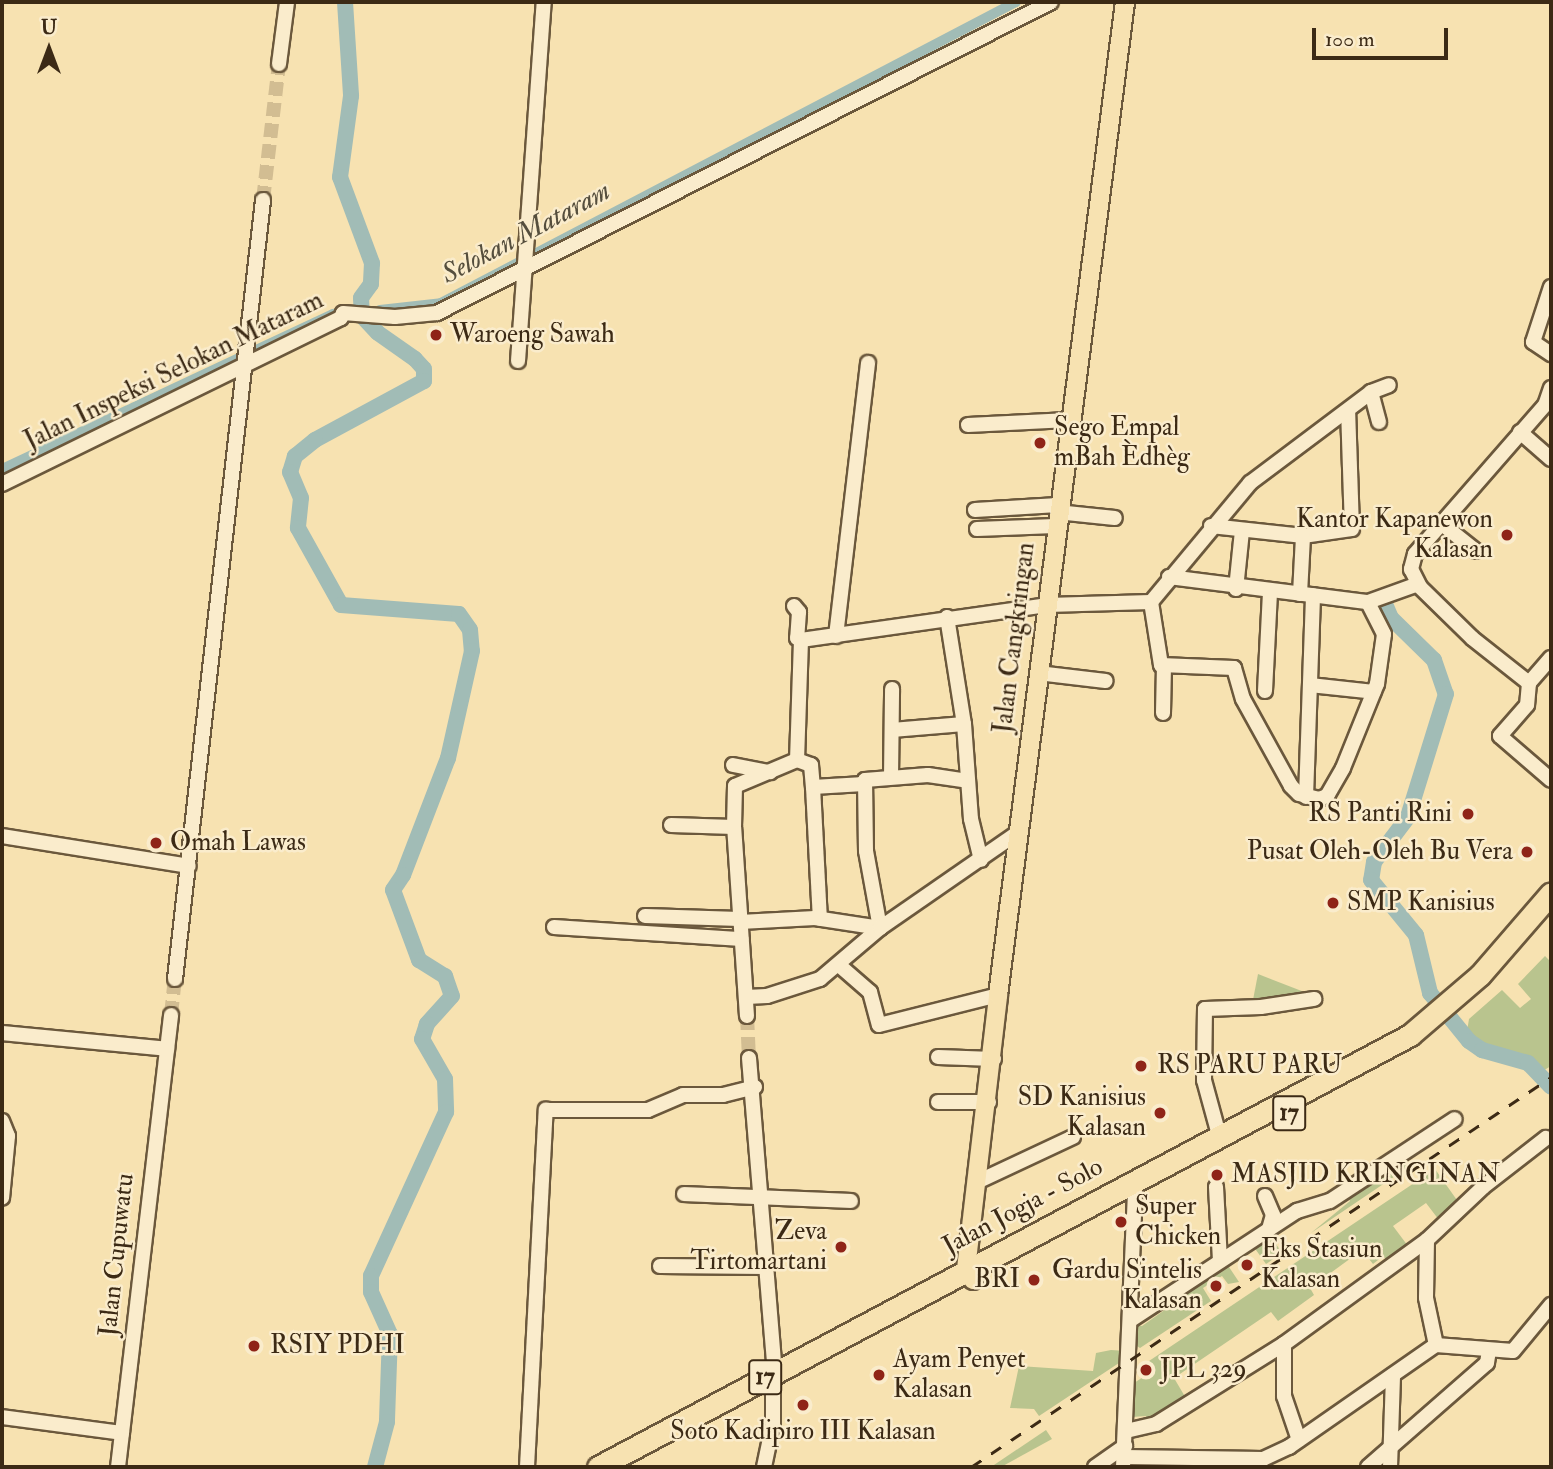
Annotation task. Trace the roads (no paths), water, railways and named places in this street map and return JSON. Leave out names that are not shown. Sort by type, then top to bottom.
[{"type":"highway","name":"Jalan Jogja - Solo","points":[[1466,997],[1551,893]]},
{"type":"highway","name":"Jalan Jogja - Solo","points":[[598,1467],[774,1380],[1133,1188],[1385,1063],[1466,997],[1551,913]]},
{"type":"highway","name":"Jalan Jogja - Solo","points":[[1133,1188],[1219,1135],[1436,1024]]},
{"type":"highway","name":"Jalan Jogja - Solo","points":[[628,1467],[774,1380]]},
{"type":"main road","name":"Jalan Cangkringan","points":[[969,1275],[977,1182],[994,1059],[998,995],[1056,514],[1125,2]]},
{"type":"street","points":[[279,64],[287,2]]},
{"type":"street","points":[[518,361],[544,2]]},
{"type":"street","name":"Jalan Inspeksi Selokan Mataram","points":[[2,484],[245,357],[341,318],[343,313],[437,313],[1051,2]]},
{"type":"street","points":[[175,979],[190,866],[263,200]]},
{"type":"street","points":[[1551,287],[1533,342],[1551,354]]},
{"type":"street","points":[[836,636],[868,363]]},
{"type":"street","points":[[1163,713],[1164,667],[1151,602],[1211,526],[1250,483],[1371,392],[1389,385]]},
{"type":"street","points":[[1529,683],[1472,638],[1418,584],[1412,559],[1545,405],[1551,388]]},
{"type":"street","points":[[1371,392],[1378,422]]},
{"type":"street","points":[[1211,526],[1303,536],[1352,530],[1348,411]]},
{"type":"street","points":[[968,425],[1069,420]]},
{"type":"street","points":[[1520,432],[1551,459]]},
{"type":"street","points":[[975,510],[1115,518]]},
{"type":"street","points":[[977,529],[1056,514]]},
{"type":"street","points":[[1442,524],[1476,551]]},
{"type":"street","points":[[1236,589],[1242,531]]},
{"type":"street","points":[[1303,536],[1310,685],[1306,797]]},
{"type":"street","points":[[1169,577],[1236,589],[1368,602],[1418,584]]},
{"type":"street","points":[[1265,691],[1270,592]]},
{"type":"street","points":[[794,606],[799,612],[797,638],[801,640],[947,617],[1047,605],[1151,602]]},
{"type":"street","points":[[1164,667],[1234,668],[1246,705],[1294,790],[1306,797],[1327,796],[1374,692],[1385,641],[1368,602]]},
{"type":"street","points":[[947,617],[964,724],[971,819],[981,860]]},
{"type":"street","points":[[797,760],[801,640]]},
{"type":"street","points":[[1551,659],[1529,683],[1527,705],[1500,736],[1551,780]]},
{"type":"street","points":[[1038,673],[1106,681]]},
{"type":"street","points":[[1310,685],[1374,692]]},
{"type":"street","points":[[891,776],[892,689]]},
{"type":"street","points":[[892,730],[964,724]]},
{"type":"street","points":[[747,1016],[734,827],[737,785],[797,760],[811,765],[820,919]]},
{"type":"street","points":[[733,765],[770,772]]},
{"type":"street","points":[[880,928],[866,851],[864,784],[867,778],[928,775],[968,781]]},
{"type":"street","points":[[813,787],[864,784]]},
{"type":"street","points":[[671,825],[734,827]]},
{"type":"street","points":[[746,997],[797,988],[840,966],[880,928],[1017,833]]},
{"type":"street","points":[[2,836],[190,866]]},
{"type":"street","points":[[645,916],[740,920],[820,919],[880,928]]},
{"type":"street","points":[[554,927],[742,939]]},
{"type":"street","points":[[840,966],[870,992],[879,1025],[998,995]]},
{"type":"street","points":[[1219,1135],[1204,1080],[1205,1009],[1261,1007],[1314,999]]},
{"type":"street","name":"Jalan Cupuwatu","points":[[118,1467],[171,1015]]},
{"type":"street","points":[[2,1033],[167,1049]]},
{"type":"street","points":[[938,1057],[994,1059]]},
{"type":"street","points":[[750,1058],[755,1087],[759,1196],[774,1380],[773,1424],[764,1467]]},
{"type":"street","points":[[527,1467],[546,1110],[648,1110],[683,1096],[723,1095],[755,1087]]},
{"type":"street","points":[[938,1102],[989,1102]]},
{"type":"street","points":[[1131,1320],[1163,1295],[1297,1211],[1330,1201],[1407,1142],[1455,1119]]},
{"type":"street","points":[[2,1121],[8,1136],[2,1198]]},
{"type":"street","points":[[977,1182],[1073,1136]]},
{"type":"street","points":[[1126,1431],[1156,1424],[1284,1344],[1427,1240],[1483,1187],[1546,1138]]},
{"type":"street","points":[[1216,1187],[1220,1261]]},
{"type":"street","points":[[1124,1457],[1132,1296],[1133,1188]]},
{"type":"street","points":[[684,1194],[851,1201]]},
{"type":"street","points":[[1265,1196],[1273,1216],[1269,1229]]},
{"type":"street","points":[[1427,1240],[1426,1298],[1436,1345]]},
{"type":"street","points":[[660,1266],[765,1267]]},
{"type":"street","points":[[1132,1296],[1163,1295]]},
{"type":"street","points":[[1095,1467],[1124,1457],[1253,1464],[1299,1440],[1436,1345],[1506,1352],[1519,1347],[1551,1305]]},
{"type":"street","points":[[1284,1344],[1284,1396],[1299,1440]]},
{"type":"street","points":[[1368,1467],[1392,1449],[1487,1363],[1489,1350]]},
{"type":"street","points":[[1390,1467],[1393,1375]]},
{"type":"street","points":[[2,1417],[122,1433]]},
{"type":"waterway","points":[[345,2],[351,96],[340,177],[372,263],[371,284],[361,298],[362,316],[378,333],[415,359],[424,369],[424,381],[315,440],[295,456],[290,472],[301,498],[298,528],[341,605],[459,614],[470,630],[472,651],[448,758],[403,875],[393,890],[419,960],[445,976],[452,996],[427,1024],[422,1039],[445,1079],[446,1112],[371,1276],[371,1292],[390,1334],[387,1422],[375,1467]]},
{"type":"waterway","name":"Selokan Mataram","points":[[380,310],[441,303],[1016,2]]},
{"type":"waterway","name":"Selokan Mataram","points":[[2,469],[333,314],[348,312]]},
{"type":"waterway","points":[[1382,597],[1391,618],[1434,660],[1446,694],[1408,817],[1374,862],[1371,880],[1416,935],[1430,993],[1469,1041],[1482,1050],[1528,1063],[1551,1087]]},
{"type":"tunnel","points":[[263,200],[279,64]]},
{"type":"tunnel","points":[[171,1015],[175,979]]},
{"type":"tunnel","points":[[747,1016],[749,1058]]},
{"type":"railway","points":[[971,1467],[1551,1077]]},
{"type":"place","name":"Waroeng Sawah","points":[[436,335]]},
{"type":"place","name":"Sego Empal mBah Èdhèg","points":[[1040,443]]},
{"type":"place","name":"Kantor Kapanewon Kalasan","points":[[1507,535]]},
{"type":"place","name":"RS Panti Rini","points":[[1468,814]]},
{"type":"place","name":"Omah Lawas","points":[[156,843]]},
{"type":"place","name":"Pusat Oleh-Oleh Bu Vera","points":[[1527,852]]},
{"type":"place","name":"SMP Kanisius","points":[[1333,903]]},
{"type":"place","name":"RS PARU PARU","points":[[1141,1066]]},
{"type":"place","name":"SD Kanisius Kalasan","points":[[1160,1113]]},
{"type":"place","name":"MASJID KRINGINAN","points":[[1217,1175]]},
{"type":"place","name":"Super Chicken","points":[[1121,1222]]},
{"type":"place","name":"Zeva Tirtomartani","points":[[841,1247]]},
{"type":"place","name":"Eks Stasiun Kalasan","points":[[1247,1265]]},
{"type":"place","name":"BRI","points":[[1034,1280]]},
{"type":"place","name":"Gardu Sintelis Kalasan","points":[[1216,1286]]},
{"type":"place","name":"RSIY PDHI","points":[[254,1346]]},
{"type":"place","name":"JPL 329","points":[[1146,1370]]},
{"type":"place","name":"Ayam Penyet Kalasan","points":[[879,1375]]},
{"type":"place","name":"Soto Kadipiro III Kalasan","points":[[803,1405]]}]
